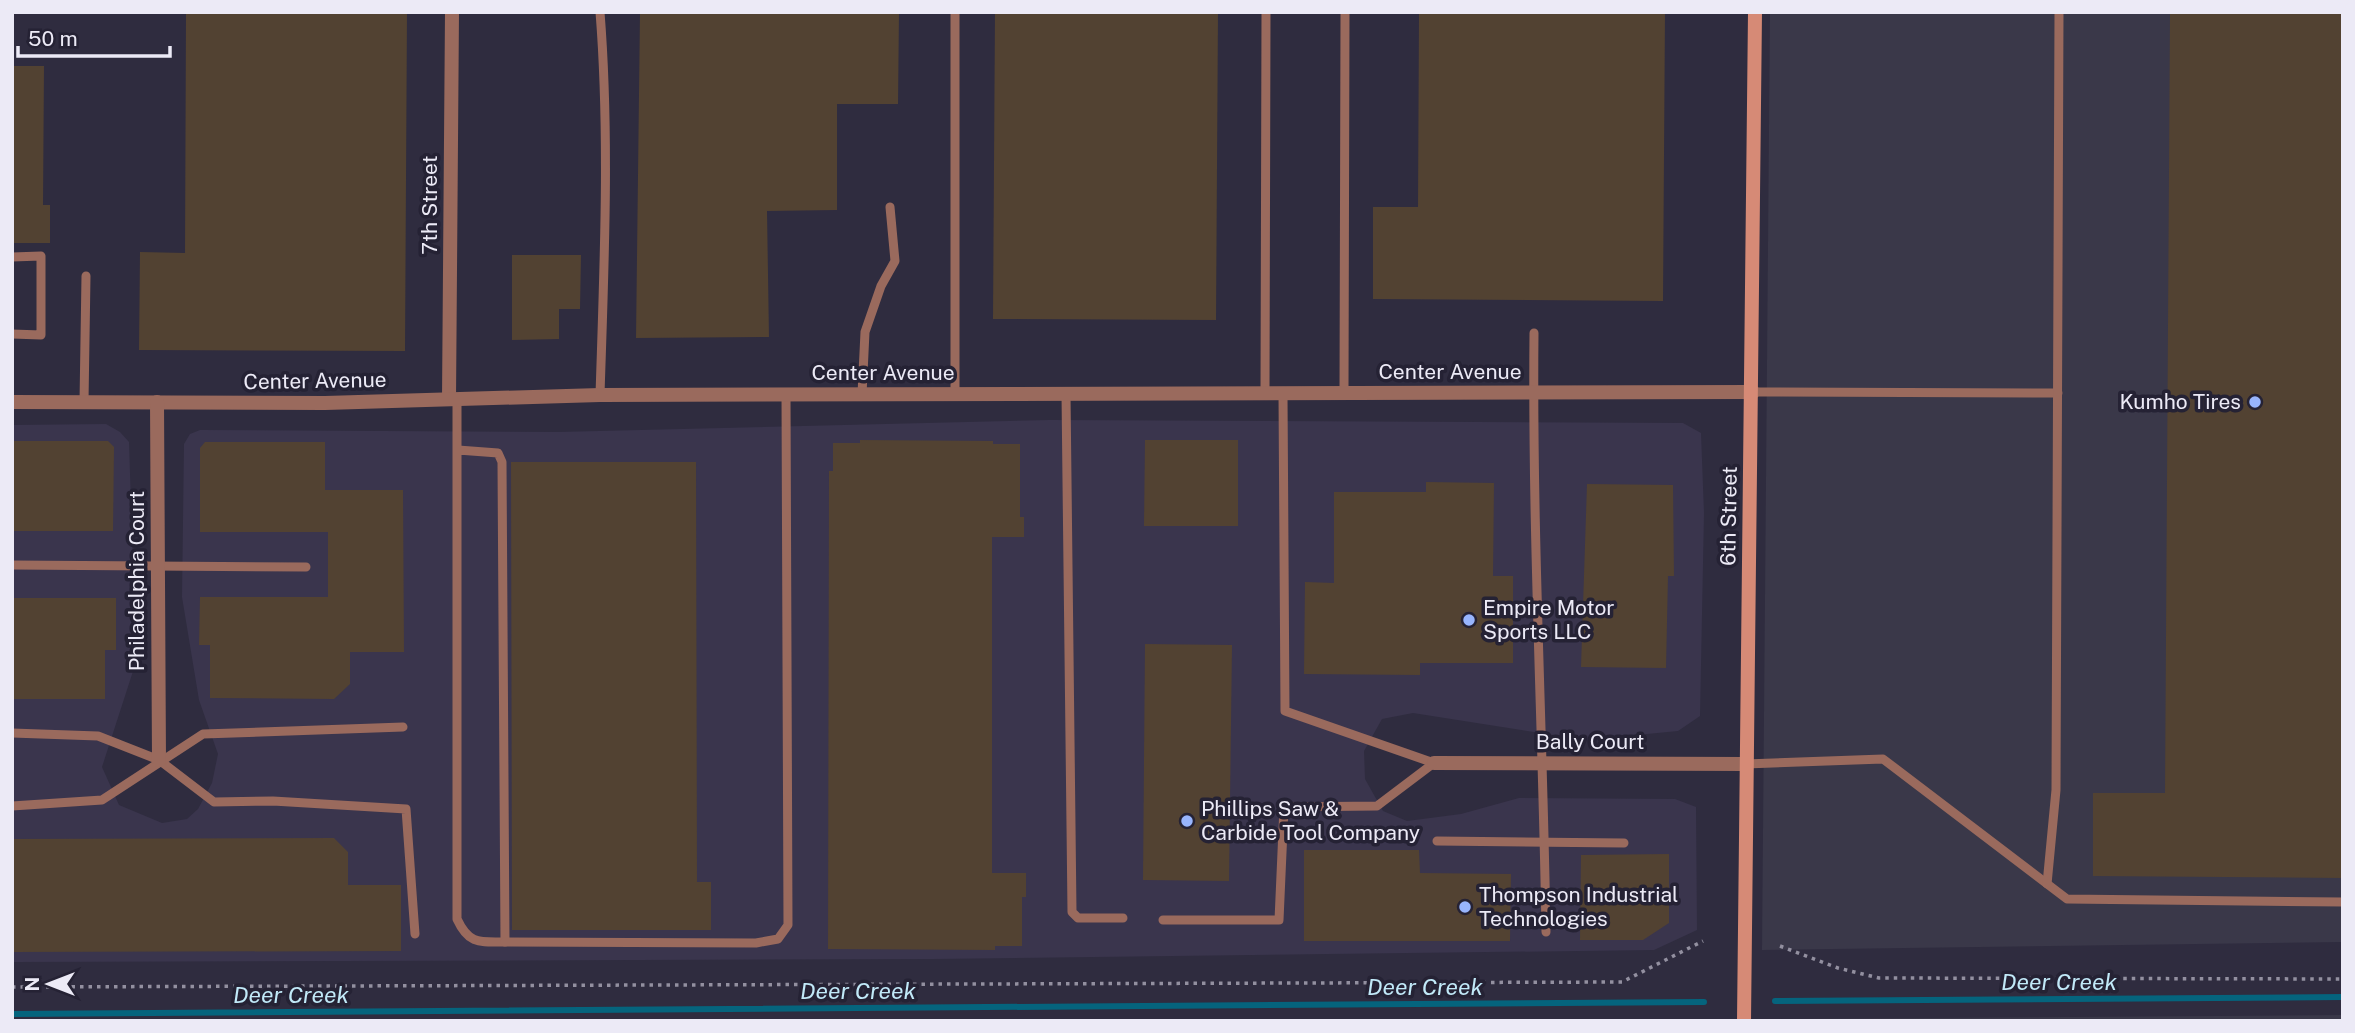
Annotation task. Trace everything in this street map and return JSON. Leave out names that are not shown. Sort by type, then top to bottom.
[{"type":"main road","name":"6th Street","points":[[1744,1021],[1745,764],[1753,393],[1755,12]]},
{"type":"street","name":"7th Street","points":[[452,12],[453,399]]},
{"type":"street","name":"Center Avenue","points":[[12,402],[325,403],[600,395],[786,394],[1753,393]]},
{"type":"street","name":"Philadelphia Court","points":[[157,402],[159,760]]},
{"type":"street","name":"Bally Court","points":[[1434,762],[1745,764]]},
{"type":"lane","points":[[600,12],[604,61],[604,276],[600,395]]},
{"type":"lane","points":[[955,12],[955,394]]},
{"type":"lane","points":[[1265,394],[1266,12]]},
{"type":"lane","points":[[1344,393],[1345,12]]},
{"type":"lane","points":[[2047,884],[2056,790],[2059,12]]},
{"type":"lane","points":[[862,394],[865,332],[881,285],[895,261],[890,207]]},
{"type":"lane","points":[[12,257],[41,256],[41,335],[12,334]]},
{"type":"lane","points":[[84,402],[86,276]]},
{"type":"lane","points":[[1534,333],[1535,579],[1543,763],[1546,932]]},
{"type":"lane","points":[[1753,393],[2058,393]]},
{"type":"lane","points":[[453,399],[458,450],[457,919],[464,934],[478,942],[756,943],[778,939],[788,925],[786,394]]},
{"type":"lane","points":[[1066,394],[1072,912],[1078,918],[1123,918]]},
{"type":"lane","points":[[1283,394],[1285,711],[1434,762]]},
{"type":"lane","points":[[458,450],[490,450],[498,453],[502,462],[505,942]]},
{"type":"lane","points":[[12,565],[306,567]]},
{"type":"lane","points":[[12,806],[102,800],[159,760],[203,734],[403,727]]},
{"type":"lane","points":[[12,733],[98,736],[159,760],[214,802],[273,801],[406,809],[415,934]]},
{"type":"lane","points":[[1745,764],[1883,760],[2067,899],[2343,902]]},
{"type":"lane","points":[[1163,920],[1279,920],[1284,807],[1377,806],[1434,762]]},
{"type":"lane","points":[[1437,841],[1625,843]]},
{"type":"path","points":[[12,987],[1622,982],[1703,941]]},
{"type":"path","points":[[1780,946],[1838,968],[1879,978],[2343,979]]},
{"type":"shaded area","points":[[1770,12],[2343,12],[2343,942],[1762,950]]},
{"type":"shaded area","points":[[1050,420],[1683,423],[1701,433],[1704,513],[1700,716],[1678,731],[1585,740],[1413,713],[1382,719],[1364,751],[1365,779],[1383,811],[1407,821],[1461,814],[1519,798],[1675,799],[1696,807],[1697,930],[1654,950],[934,959],[12,962],[12,425],[106,424],[120,432],[129,442],[136,662],[102,767],[119,805],[162,823],[187,819],[198,809],[212,783],[218,754],[199,700],[182,597],[184,444],[190,434],[200,430],[558,432]]},
{"type":"shaded area","points":[[2343,1015],[2343,1021],[1766,1021],[1766,1019]]},
{"type":"building","points":[[186,12],[407,12],[405,351],[139,350],[140,252],[185,253]]},
{"type":"building","points":[[640,12],[899,12],[898,104],[837,104],[837,210],[767,211],[769,337],[636,338]]},
{"type":"building","points":[[995,12],[1218,12],[1216,320],[993,319]]},
{"type":"building","points":[[1419,12],[1665,12],[1663,301],[1373,299],[1373,207],[1418,207]]},
{"type":"building","name":"Kumho Tires","points":[[2170,12],[2343,12],[2343,878],[2093,876],[2093,793],[2165,793]]},
{"type":"building","points":[[12,66],[44,66],[43,205],[50,205],[50,243],[12,243]]},
{"type":"building","points":[[512,255],[581,255],[580,309],[559,309],[559,339],[512,340]]},
{"type":"building","points":[[860,440],[993,441],[993,444],[1020,444],[1020,517],[1024,517],[1024,537],[992,537],[992,873],[1026,873],[1026,897],[1022,897],[1022,946],[995,946],[995,950],[828,949],[829,471],[833,471],[833,443],[860,443]]},
{"type":"building","points":[[1145,440],[1238,440],[1238,526],[1144,526]]},
{"type":"building","points":[[12,441],[108,441],[114,447],[113,531],[12,531]]},
{"type":"building","points":[[205,442],[325,442],[325,490],[403,490],[404,652],[350,652],[350,684],[334,699],[210,698],[210,645],[199,645],[200,597],[328,597],[328,532],[200,532],[200,448]]},
{"type":"building","points":[[511,462],[696,462],[697,882],[711,882],[711,930],[512,930]]},
{"type":"building","points":[[1426,482],[1494,483],[1493,576],[1513,576],[1513,663],[1420,663],[1420,675],[1304,674],[1305,582],[1334,583],[1334,492],[1426,492]]},
{"type":"building","points":[[1587,484],[1673,485],[1674,576],[1668,576],[1666,668],[1581,667]]},
{"type":"building","points":[[12,598],[116,598],[116,650],[105,650],[105,699],[12,699]]},
{"type":"building","points":[[1145,644],[1232,645],[1229,881],[1143,880]]},
{"type":"building","points":[[334,838],[348,852],[348,885],[401,885],[401,951],[12,952],[12,839]]},
{"type":"building","points":[[1304,850],[1419,850],[1420,873],[1511,874],[1510,941],[1304,941]]},
{"type":"building","points":[[1669,854],[1669,923],[1643,940],[1580,940],[1581,855]]},
{"type":"waterway","name":"Deer Creek","points":[[1775,1001],[2343,997]]},
{"type":"waterway","name":"Deer Creek","points":[[12,1014],[1704,1002]]},
{"type":"place","name":"Kumho Tires","points":[[2255,402]]},
{"type":"place","name":"Empire Motor Sports LLC","points":[[1469,620]]},
{"type":"place","name":"Phillips Saw & Carbide Tool Company","points":[[1187,821]]},
{"type":"place","name":"Thompson Industrial Technologies","points":[[1465,907]]}]
